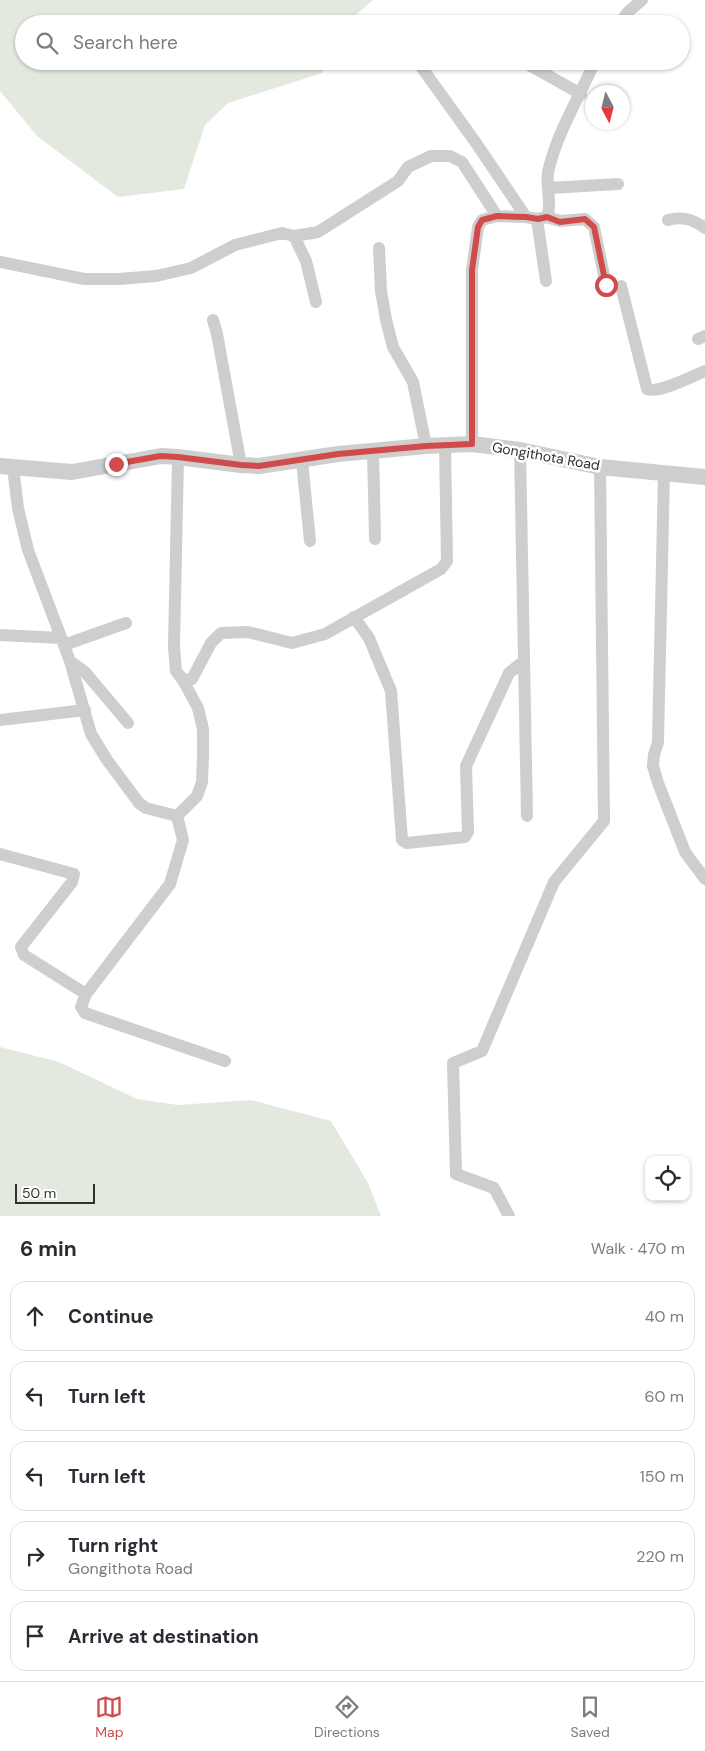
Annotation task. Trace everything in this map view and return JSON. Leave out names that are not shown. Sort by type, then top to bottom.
[{"type":"street","points":[[626,15],[642,0]]},
{"type":"street","points":[[423,70],[476,143],[537,218],[546,281]]},
{"type":"street","points":[[538,70],[580,94]]},
{"type":"street","points":[[537,218],[550,209],[548,170],[556,145],[591,70]]},
{"type":"street","points":[[0,262],[84,279],[156,276],[190,268],[235,245],[282,233],[294,236],[318,232],[398,181],[408,167],[431,156],[450,156],[462,162],[497,216]]},
{"type":"street","points":[[549,188],[618,184]]},
{"type":"street","points":[[472,444],[472,270],[478,227],[482,220],[497,216],[537,218],[560,222],[585,219],[594,227],[606,285]]},
{"type":"street","points":[[668,220],[679,217],[697,222],[705,228]]},
{"type":"street","points":[[294,236],[306,261],[316,302]]},
{"type":"street","points":[[380,248],[381,291],[386,320],[393,347],[413,382],[426,446]]},
{"type":"street","points":[[621,286],[647,390],[652,392],[705,371]]},
{"type":"street","points":[[213,320],[241,465]]},
{"type":"street","name":"Gongithota Road","points":[[7,467],[72,472],[160,456],[259,466],[338,454],[472,444],[520,450],[600,467],[705,478]]},
{"type":"street","points":[[183,680],[192,679],[211,643],[220,633],[248,632],[292,643],[325,634],[441,570],[447,561],[444,445]]},
{"type":"street","points":[[520,450],[527,816]]},
{"type":"street","points":[[373,451],[375,539]]},
{"type":"street","points":[[177,816],[197,796],[202,782],[203,758],[202,729],[198,708],[176,671],[174,648],[178,457]]},
{"type":"street","points":[[302,460],[310,541]]},
{"type":"street","points":[[7,467],[28,550],[70,661],[91,734],[106,760],[139,803],[146,808],[177,816]]},
{"type":"street","points":[[509,1216],[494,1188],[456,1174],[453,1063],[482,1051],[554,882],[604,822],[600,467]]},
{"type":"street","points":[[664,473],[658,742],[654,755],[654,766],[658,783],[685,852],[705,879]]},
{"type":"street","points":[[354,617],[369,638],[391,691],[402,840],[406,843],[465,837],[468,832],[466,766],[509,673],[524,660]]},
{"type":"street","points":[[0,635],[63,642],[126,623]]},
{"type":"street","points":[[70,661],[85,672],[128,723]]},
{"type":"street","points":[[0,720],[85,710]]},
{"type":"street","points":[[177,816],[183,840],[170,884],[86,994],[81,1007],[85,1014],[225,1061]]},
{"type":"street","points":[[0,854],[74,874],[72,882],[21,947],[24,955],[86,994]]},
{"type":"shaded area","points":[[0,0],[373,0],[355,15],[15,15],[15,70],[324,70],[322,73],[228,103],[205,125],[184,189],[118,197],[37,136],[0,91]]},
{"type":"shaded area","points":[[0,1047],[59,1062],[137,1099],[178,1105],[251,1100],[331,1121],[368,1183],[381,1216],[0,1216]]},
{"type":"route","points":[[116,464],[160,456],[259,466],[338,454],[472,444],[472,270],[478,227],[482,220],[487,218],[497,216],[538,219],[547,217],[560,222],[585,219],[594,227],[606,285]]}]
